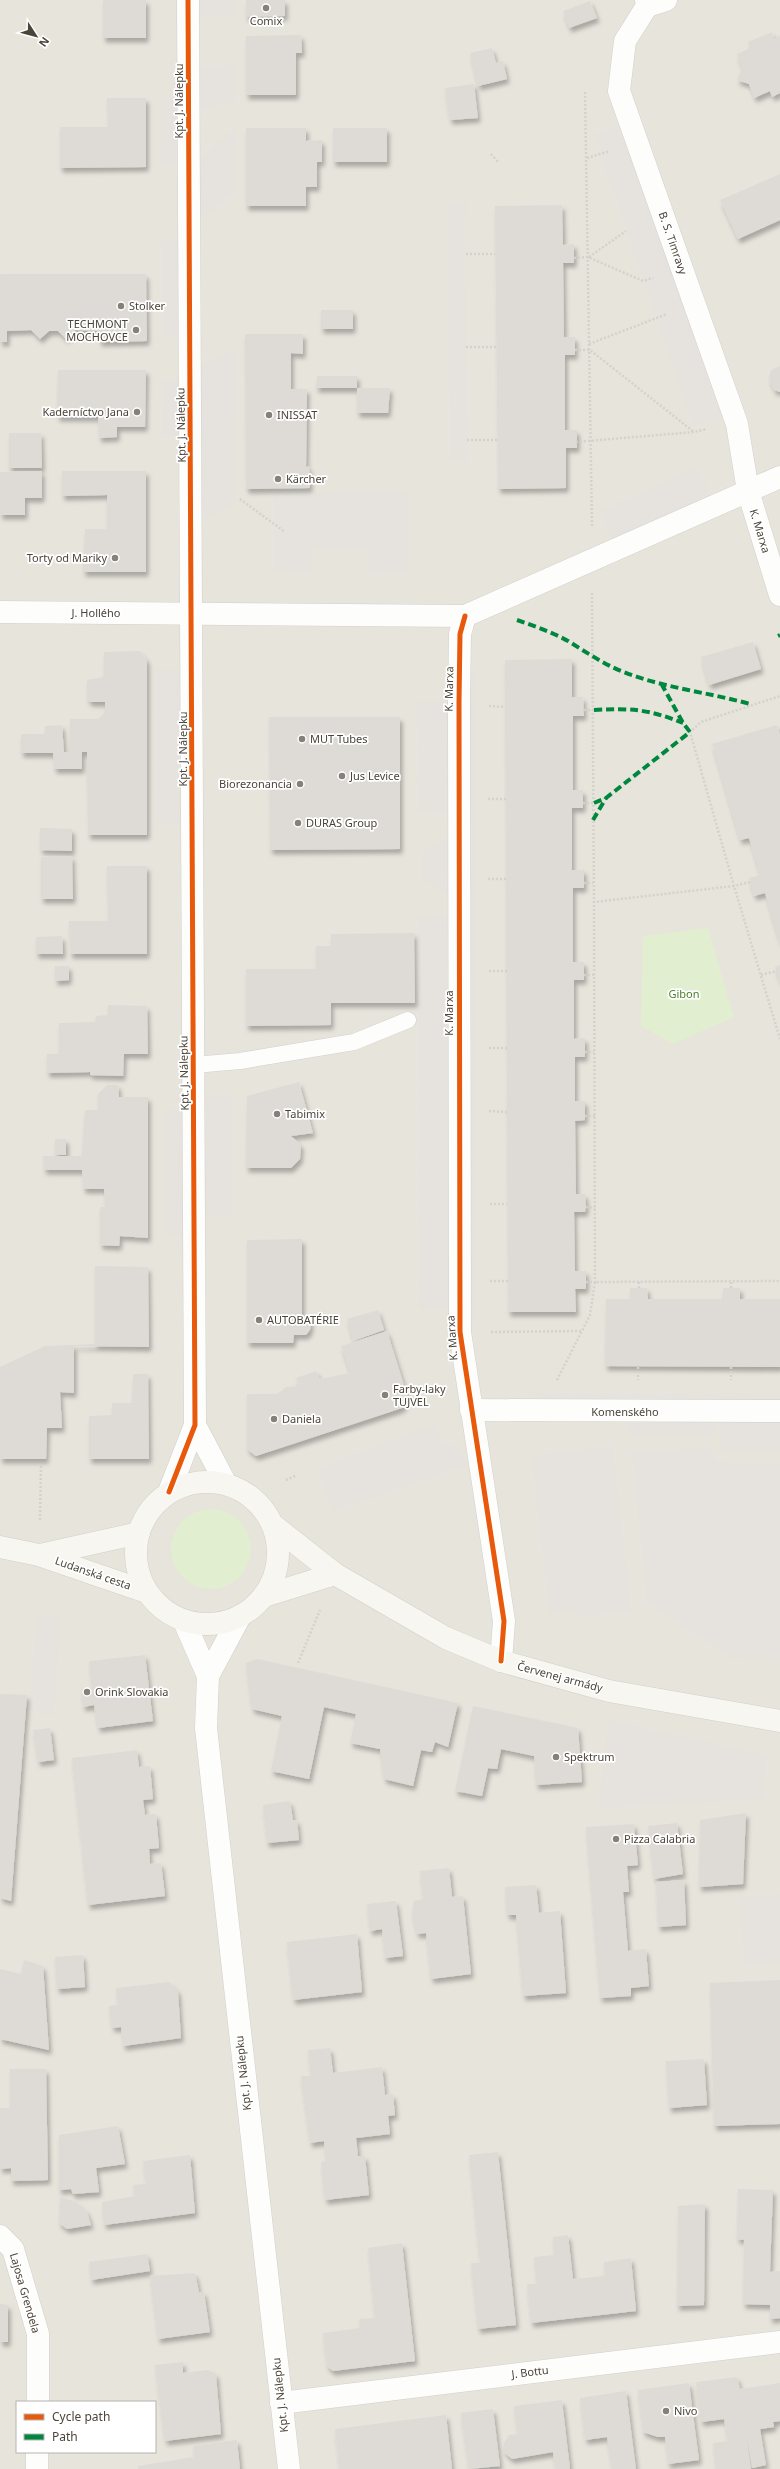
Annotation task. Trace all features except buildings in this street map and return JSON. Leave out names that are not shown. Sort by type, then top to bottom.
[{"type":"street","name":"Kpt. J. Nálepku","points":[[169,1492],[195,1425],[188,0]]},
{"type":"street","name":"B. S. Timravy","points":[[653,2],[625,41],[619,91],[737,424],[748,491]]},
{"type":"street","points":[[192,613],[465,616],[780,477]]},
{"type":"street","name":"K. Marxa","points":[[748,491],[780,595]]},
{"type":"street","name":"J. Hollého","points":[[0,612],[192,613]]},
{"type":"street","name":"K. Marxa","points":[[465,616],[460,634],[459,710],[460,1320],[471,1410],[504,1621],[501,1662]]},
{"type":"street","name":"Komenského","points":[[471,1410],[780,1411]]},
{"type":"street","name":"Kpt. J. Nálepku","points":[[195,1425],[226,1484]]},
{"type":"street","points":[[197,1482],[226,1484],[243,1491],[258,1502],[273,1525],[277,1536],[278,1561],[271,1585],[254,1607],[240,1616],[207,1625],[184,1621],[163,1610],[146,1592],[136,1564],[139,1533],[150,1510],[169,1492],[197,1482]]},
{"type":"street","name":"Červenej armády","points":[[273,1525],[335,1574],[446,1638],[501,1662],[609,1691],[780,1722]]},
{"type":"street","name":"Ludanská cesta","points":[[39,1555],[139,1533]]},
{"type":"street","name":"Ludanská cesta","points":[[0,1547],[39,1555],[146,1592]]},
{"type":"street","points":[[264,1596],[335,1574]]},
{"type":"street","name":"Kpt. J. Nálepku","points":[[208,1676],[240,1616]]},
{"type":"street","name":"Kpt. J. Nálepku","points":[[184,1621],[208,1676],[206,1728],[288,2469]]},
{"type":"street","name":"Lajosa Grendela","points":[[0,2236],[13,2249],[38,2334],[38,2401]]},
{"type":"street","name":"J. Bottu","points":[[281,2403],[780,2342]]},
{"type":"street","points":[[37,2453],[37,2469]]},
{"type":"lane","points":[[194,1065],[247,1060],[354,1042],[408,1020]]},
{"type":"path","points":[[585,92],[592,531]]},
{"type":"path","points":[[492,154],[499,163]]},
{"type":"path","points":[[588,257],[626,231]]},
{"type":"path","points":[[466,254],[496,254]]},
{"type":"path","points":[[574,258],[588,257],[643,281],[682,268]]},
{"type":"path","points":[[589,344],[695,305]]},
{"type":"path","points":[[466,347],[496,347]]},
{"type":"path","points":[[575,350],[590,350],[694,432]]},
{"type":"path","points":[[576,442],[694,432],[709,428]]},
{"type":"path","points":[[467,440],[498,440]]},
{"type":"path","points":[[240,499],[285,532]]},
{"type":"path","points":[[554,1387],[590,1315],[595,1282],[594,710],[592,585]]},
{"type":"path","points":[[780,696],[701,722],[690,732],[780,1039]]},
{"type":"path","points":[[482,706],[505,707]]},
{"type":"path","points":[[584,710],[594,710]]},
{"type":"path","points":[[483,799],[506,799]]},
{"type":"path","points":[[583,803],[594,803]]},
{"type":"path","points":[[483,879],[506,879]]},
{"type":"path","points":[[594,902],[734,886],[750,882]]},
{"type":"path","points":[[584,883],[594,883]]},
{"type":"path","points":[[484,971],[507,971]]},
{"type":"path","points":[[761,975],[776,971]]},
{"type":"path","points":[[584,975],[594,975]]},
{"type":"path","points":[[484,1048],[507,1048]]},
{"type":"path","points":[[585,1052],[594,1052]]},
{"type":"path","points":[[484,1111],[507,1112]]},
{"type":"path","points":[[585,1116],[595,1116]]},
{"type":"path","points":[[484,1204],[507,1204]]},
{"type":"path","points":[[586,1208],[595,1208]]},
{"type":"path","points":[[484,1281],[508,1281]]},
{"type":"path","points":[[731,1281],[731,1288]]},
{"type":"path","points":[[586,1282],[780,1281]]},
{"type":"path","points":[[639,1282],[639,1288]]},
{"type":"path","points":[[484,1332],[582,1331]]},
{"type":"path","points":[[638,1367],[638,1387]]},
{"type":"path","points":[[731,1367],[731,1388]]},
{"type":"path","points":[[40,1520],[41,1465]]},
{"type":"path","points":[[286,1480],[297,1475]]},
{"type":"path","points":[[298,1663],[322,1606]]},
{"type":"shaded area","points":[[0,0],[780,0],[780,2469],[0,2469]]},
{"type":"shaded area","points":[[188,0],[237,0],[237,15],[188,16]]},
{"type":"shaded area","points":[[236,64],[236,100],[189,115],[189,163],[161,163],[161,99],[188,99],[188,68]]},
{"type":"shaded area","points":[[630,122],[733,413],[693,427],[594,134]]},
{"type":"shaded area","points":[[236,128],[235,192],[189,228],[189,168]]},
{"type":"shaded area","points":[[447,203],[468,203],[465,214],[467,462],[450,462]]},
{"type":"shaded area","points":[[161,240],[190,240],[190,336],[163,335]]},
{"type":"shaded area","points":[[237,348],[236,502],[192,528],[191,436],[162,435],[163,381],[190,382],[190,372]]},
{"type":"shaded area","points":[[698,467],[715,505],[617,549],[600,511]]},
{"type":"shaded area","points":[[274,493],[408,493],[408,573],[369,574],[369,548],[313,548],[313,573],[274,573]]},
{"type":"shaded area","points":[[157,670],[193,670],[194,824],[156,824]]},
{"type":"shaded area","points":[[460,670],[475,670],[477,1320],[460,1320],[460,1309],[419,1309],[418,915],[459,916]]},
{"type":"shaded area","points":[[417,702],[459,702],[458,814],[418,814]]},
{"type":"shaded area","points":[[459,832],[459,902],[422,878],[422,851]]},
{"type":"shaded area","points":[[194,1094],[233,1095],[232,1216],[195,1215],[195,1236],[165,1235],[165,1110],[194,1110]]},
{"type":"shaded area","points":[[537,1393],[780,1394],[780,1451],[720,1451],[720,1411],[715,1411],[715,1435],[628,1436],[628,1412],[536,1411]]},
{"type":"shaded area","points":[[434,1424],[441,1441],[458,1448],[468,1465],[332,1511],[318,1468]]},
{"type":"shaded area","points":[[613,1446],[631,1611],[583,1616],[577,1611],[549,1614],[532,1456]]},
{"type":"shaded area","points":[[713,1449],[715,1462],[780,1464],[780,1661],[732,1658],[647,1602],[632,1450]]},
{"type":"shaded area","points":[[37,1613],[61,1619],[54,1715],[29,1711]]},
{"type":"shaded area","points":[[608,1720],[767,1755],[763,1799],[598,1808]]},
{"type":"shaded area","points":[[780,1894],[780,1963],[744,1966],[739,1897]]},
{"type":"green space","name":"Gibon","points":[[708,928],[734,1017],[673,1044],[641,1026],[643,936]]},
{"type":"green space","points":[[203,1509],[219,1509],[240,1520],[251,1541],[251,1557],[240,1578],[219,1589],[203,1589],[189,1583],[182,1578],[177,1571],[171,1557],[171,1541],[177,1527],[182,1520],[189,1515]]},
{"type":"marked path","points":[[517,620],[556,635],[607,664],[637,677],[669,686],[750,704]]},
{"type":"marked path","points":[[594,803],[606,798],[690,732],[683,723],[662,685]]},
{"type":"marked path","points":[[594,710],[639,710],[671,718],[683,723]]},
{"type":"marked path","points":[[593,820],[606,798]]},
{"type":"cycle path","points":[[169,1492],[195,1425],[188,0]]},
{"type":"cycle path","points":[[465,616],[460,634],[459,702],[460,1332],[504,1621],[501,1661]]},
{"type":"place","name":"Comix","points":[[266,8]]},
{"type":"place","name":"Stolker","points":[[121,306]]},
{"type":"place","name":"TECHMONT MOCHOVCE","points":[[136,330]]},
{"type":"place","name":"Kaderníctvo Jana","points":[[137,412]]},
{"type":"place","name":"INISSAT","points":[[269,415]]},
{"type":"place","name":"Kärcher","points":[[278,479]]},
{"type":"place","name":"Torty od Mariky","points":[[115,558]]},
{"type":"place","name":"MUT Tubes","points":[[302,739]]},
{"type":"place","name":"Jus Levice","points":[[342,776]]},
{"type":"place","name":"Biorezonancia","points":[[300,784]]},
{"type":"place","name":"DURAS Group","points":[[298,823]]},
{"type":"place","name":"Tabimix","points":[[277,1114]]},
{"type":"place","name":"AUTOBATÉRIE","points":[[259,1320]]},
{"type":"place","name":"Farby-laky TUJVEL","points":[[385,1395]]},
{"type":"place","name":"Daniela","points":[[274,1419]]},
{"type":"place","name":"Orink Slovakia","points":[[87,1692]]},
{"type":"place","name":"Spektrum","points":[[556,1757]]},
{"type":"place","name":"Pizza Calabria","points":[[616,1839]]},
{"type":"place","name":"Nivo","points":[[666,2411]]}]
